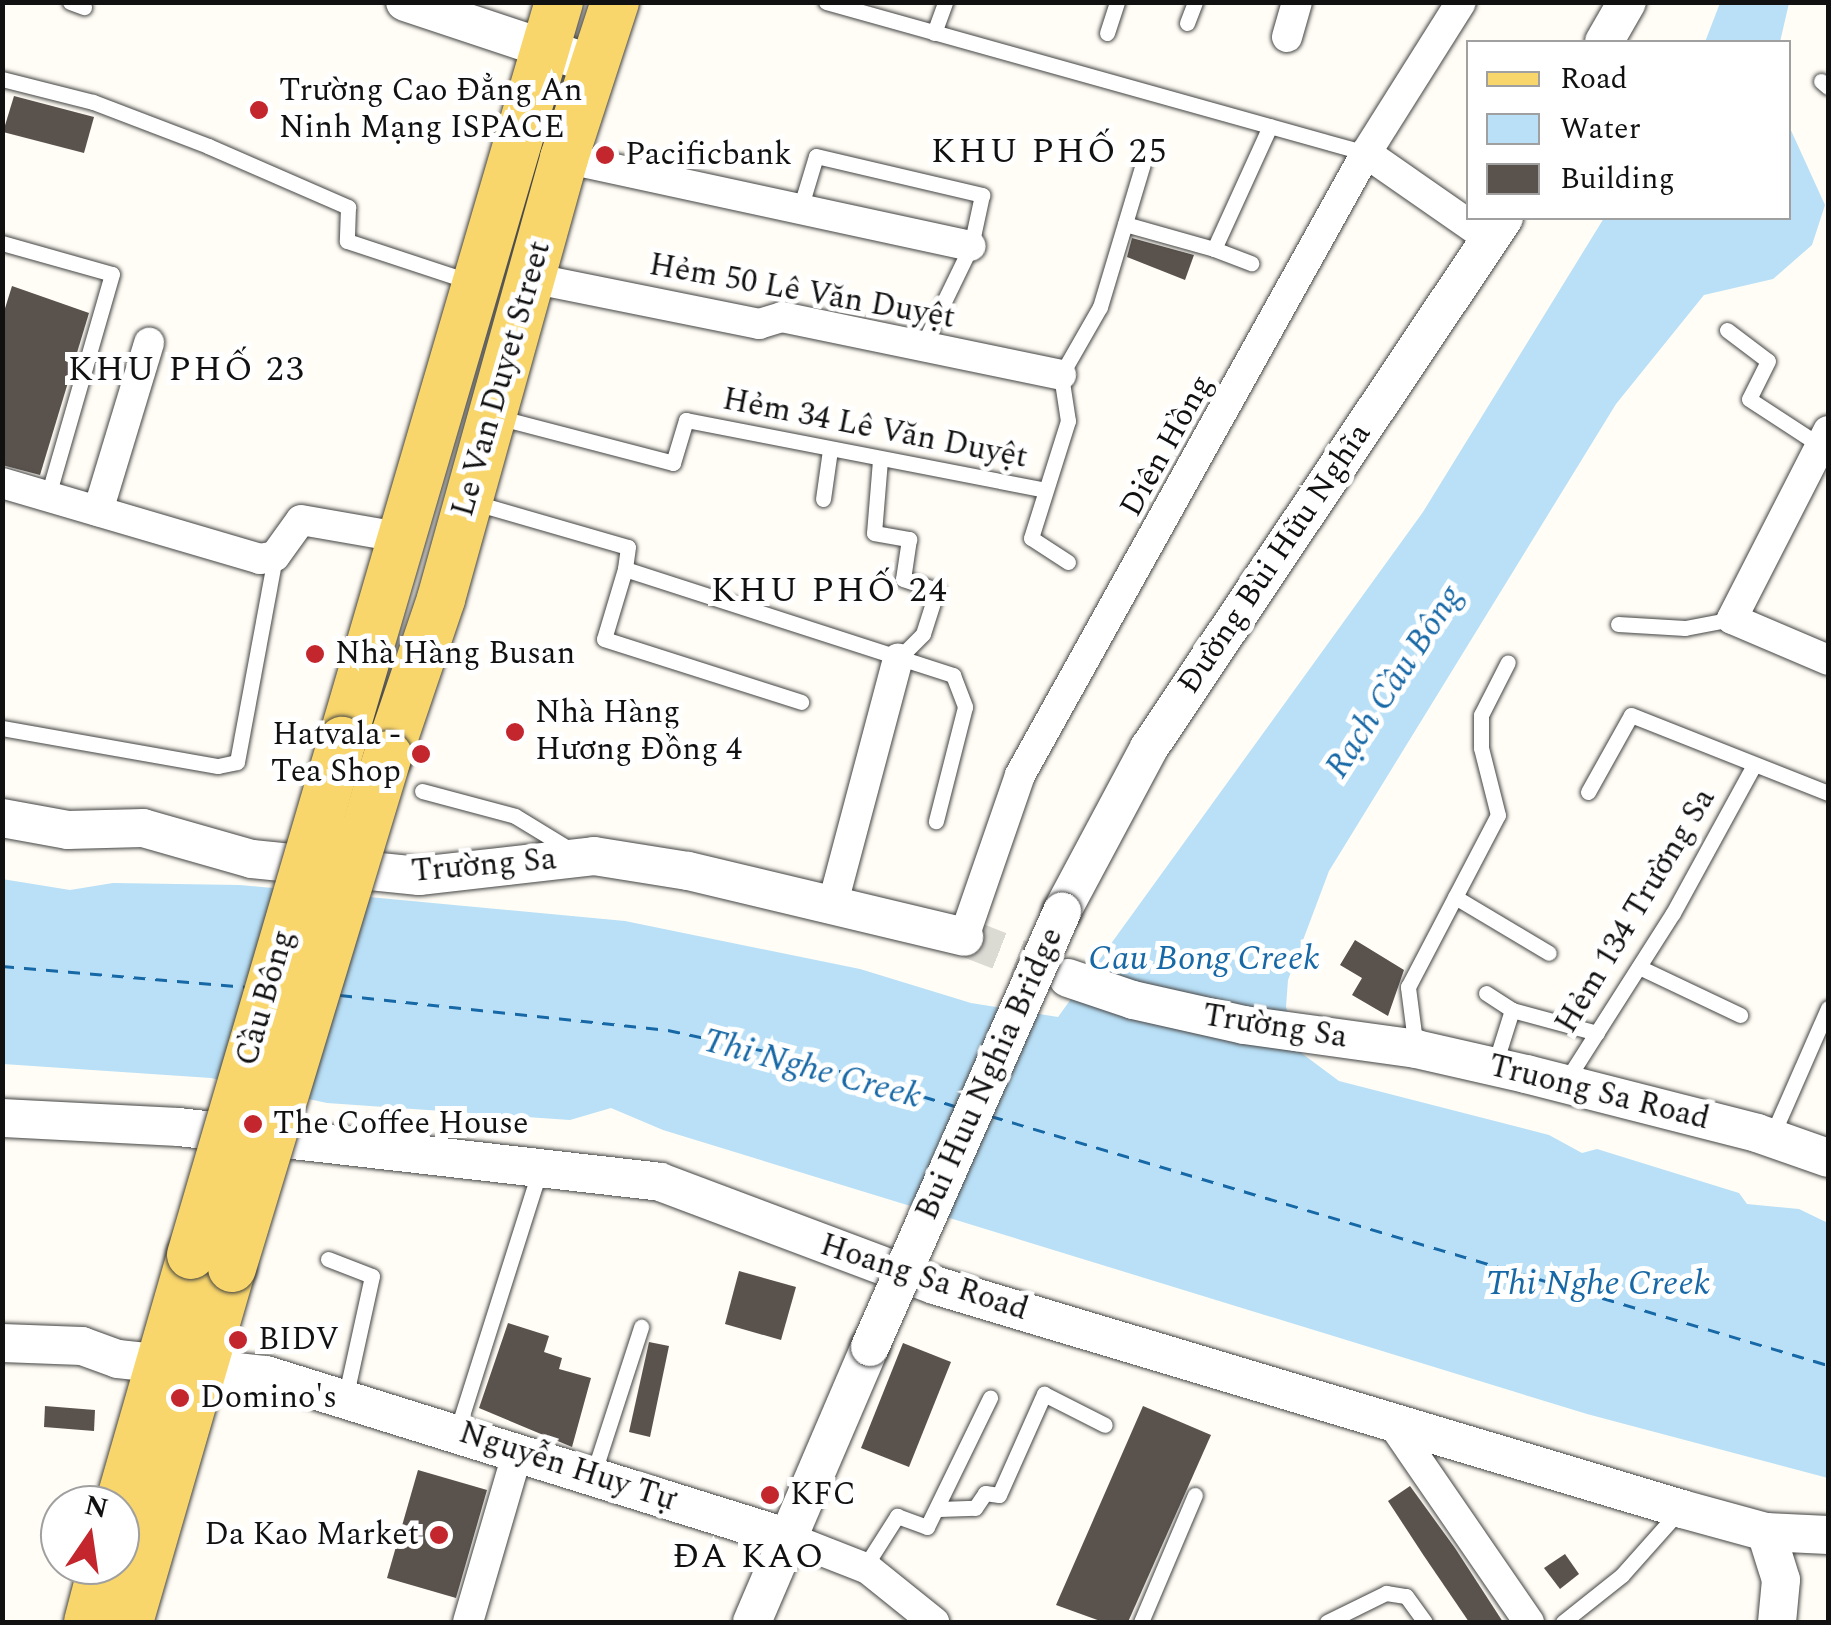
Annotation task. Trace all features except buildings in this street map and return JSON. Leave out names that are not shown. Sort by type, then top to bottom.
[{"type":"main road","name":"Le Van Duyet Street","points":[[342,740],[559,2]]},
{"type":"main road","name":"Le Van Duyet Street","points":[[388,755],[468,501],[564,158],[615,2]]},
{"type":"main road","name":"Cầu Bông","points":[[211,1261],[342,740]]},
{"type":"main road","name":"Cầu Bông","points":[[211,1261],[388,755]]},
{"type":"main road","points":[[125,1485],[161,1362],[211,1261]]},
{"type":"main road","points":[[129,1622],[161,1362]]},
{"type":"main road","points":[[88,1622],[98,1585]]},
{"type":"street","points":[[405,2],[594,64]]},
{"type":"street","points":[[1287,38],[1297,2]]},
{"type":"street","name":"Diên Hồng","points":[[964,937],[1020,775],[1366,153],[1461,2]]},
{"type":"street","points":[[1605,40],[1627,2]]},
{"type":"street","points":[[1366,153],[1466,211]]},
{"type":"street","points":[[564,158],[971,246]]},
{"type":"street","name":"Đường Bùi Hữu Nghĩa","points":[[1062,910],[1149,748],[1498,229]]},
{"type":"street","name":"Hẻm 50 Lê Văn Duyệt","points":[[531,278],[758,324],[782,317],[1061,376]]},
{"type":"street","points":[[98,511],[150,343]]},
{"type":"street","points":[[1825,438],[1815,486],[1732,619],[1828,660]]},
{"type":"street","points":[[2,483],[260,559],[275,556],[301,520],[404,538]]},
{"type":"street","points":[[833,903],[898,659]]},
{"type":"street","name":"Trường Sa","points":[[2,818],[68,830],[142,828],[252,858],[420,876],[581,857],[688,871],[964,937]]},
{"type":"street","name":"Bui Huu Nghia Bridge","points":[[752,1622],[1062,910]]},
{"type":"street","name":"Trường Sa","points":[[1068,978],[1133,1000],[1244,1024],[1366,1042]]},
{"type":"street","name":"Truong Sa Road","points":[[1366,1042],[1564,1084],[1771,1138],[1828,1158]]},
{"type":"street","name":"Hoang Sa Road","points":[[2,1118],[179,1127],[660,1182],[934,1285],[1388,1417],[1682,1509],[1766,1532],[1828,1535]]},
{"type":"street","name":"Nguyễn Huy Tự","points":[[2,1343],[82,1346],[251,1376],[331,1401],[345,1399],[458,1431],[788,1538]]},
{"type":"street","points":[[2,1362],[95,1367],[161,1362]]},
{"type":"street","points":[[1388,1417],[1530,1622]]},
{"type":"street","points":[[468,1622],[518,1451]]},
{"type":"street","points":[[1766,1532],[1781,1580],[1777,1622]]},
{"type":"street","points":[[788,1538],[864,1568],[934,1622]]},
{"type":"lane","points":[[826,2],[872,8],[934,33],[1366,153]]},
{"type":"lane","points":[[934,33],[945,2]]},
{"type":"lane","points":[[1108,33],[1117,2]]},
{"type":"lane","points":[[1188,23],[1194,2]]},
{"type":"lane","points":[[2,79],[93,102],[348,207],[348,241],[477,284]]},
{"type":"lane","points":[[1214,249],[1270,126]]},
{"type":"lane","points":[[800,208],[816,156],[982,195],[971,246],[922,346]]},
{"type":"lane","points":[[1068,562],[1032,538],[1068,421],[1061,376],[1100,307],[1146,157]]},
{"type":"lane","points":[[1125,224],[1214,249],[1251,264]]},
{"type":"lane","points":[[2,242],[112,274],[48,496]]},
{"type":"lane","points":[[1727,330],[1768,361],[1750,399],[1825,438]]},
{"type":"lane","name":"Hẻm 34 Lê Văn Duyệt","points":[[493,416],[673,463],[686,420],[1045,490]]},
{"type":"lane","points":[[822,499],[830,450]]},
{"type":"lane","points":[[880,460],[874,533],[909,538],[903,579],[937,590],[923,634],[898,659]]},
{"type":"lane","points":[[468,501],[628,547],[604,640],[802,702]]},
{"type":"lane","points":[[2,728],[218,766],[237,762],[275,556]]},
{"type":"lane","points":[[625,569],[953,675],[964,707],[936,821]]},
{"type":"lane","points":[[1618,624],[1685,628],[1732,619]]},
{"type":"lane","points":[[1416,1050],[1408,987],[1498,814],[1481,748],[1481,715],[1508,662]]},
{"type":"lane","points":[[1588,792],[1632,715],[1828,793]]},
{"type":"lane","name":"Hẻm 134 Trường Sa","points":[[1564,1084],[1639,967],[1754,765]]},
{"type":"lane","points":[[422,790],[515,816],[581,857]]},
{"type":"lane","points":[[1454,897],[1549,952]]},
{"type":"lane","points":[[1639,967],[1740,1015]]},
{"type":"lane","points":[[1486,994],[1512,1010],[1597,1033]]},
{"type":"lane","points":[[1771,1138],[1828,1008]]},
{"type":"lane","points":[[1494,1067],[1512,1010]]},
{"type":"lane","points":[[458,1431],[540,1169]]},
{"type":"lane","points":[[328,1259],[372,1276],[345,1399]]},
{"type":"lane","points":[[593,1475],[641,1327]]},
{"type":"lane","points":[[939,1508],[975,1508],[985,1493],[999,1494],[1044,1394],[1105,1426]]},
{"type":"lane","points":[[864,1568],[896,1516],[927,1527],[990,1398]]},
{"type":"lane","points":[[1141,1622],[1195,1494]]},
{"type":"lane","points":[[1564,1622],[1622,1574],[1682,1509]]},
{"type":"lane","points":[[1326,1622],[1386,1593],[1406,1596],[1425,1622]]},
{"type":"water","points":[[1720,3],[1789,3],[1780,40],[1706,40]]},
{"type":"water","name":"Thi Nghe Creek","points":[[1791,130],[1825,205],[1812,245],[1773,279],[1704,295],[1616,404],[1329,871],[1288,980],[1286,1007],[1300,1052],[1339,1081],[1549,1135],[1582,1153],[1597,1149],[1739,1193],[1747,1204],[1799,1209],[1828,1223],[1828,1478],[1587,1414],[663,1130],[611,1108],[570,1120],[327,1103],[211,1078],[3,1064],[2,879],[70,890],[113,883],[240,885],[625,921],[860,969],[971,1003],[1058,1017],[1423,512],[1603,220],[1791,220]]},
{"type":"ferry route","points":[[2,966],[247,987]]},
{"type":"ferry route","points":[[340,995],[668,1030],[797,1058],[955,1106]]},
{"type":"ferry route","points":[[991,1116],[1828,1365]]},
{"type":"tunnel","points":[[964,937],[1066,977]]},
{"type":"place","name":"Trường Cao Đẳng An Ninh Mạng ISPACE","points":[[259,110]]},
{"type":"place","name":"Pacificbank","points":[[605,155]]},
{"type":"place","name":"Nhà Hàng Busan","points":[[315,654]]},
{"type":"place","name":"Nhà Hàng Hương Đồng 4","points":[[515,732]]},
{"type":"place","name":"Hatvala - Tea Shop","points":[[421,754]]},
{"type":"place","name":"The Coffee House","points":[[253,1124]]},
{"type":"place","name":"BIDV","points":[[238,1340]]},
{"type":"place","name":"Domino's","points":[[180,1398]]},
{"type":"place","name":"KFC","points":[[770,1495]]},
{"type":"place","name":"Da Kao Market","points":[[439,1535]]},
{"type":"district","name":"KHU PHỐ 25","points":[[1050,152]]},
{"type":"district","name":"KHU PHỐ 23","points":[[187,370]]},
{"type":"district","name":"KHU PHỐ 24","points":[[830,591]]},
{"type":"district","name":"ĐA KAO","points":[[749,1557]]},
{"type":"water label","name":"Rạch Cầu Bông","points":[[1394,682]]},
{"type":"water label","name":"Cau Bong Creek","points":[[1204,959]]}]
